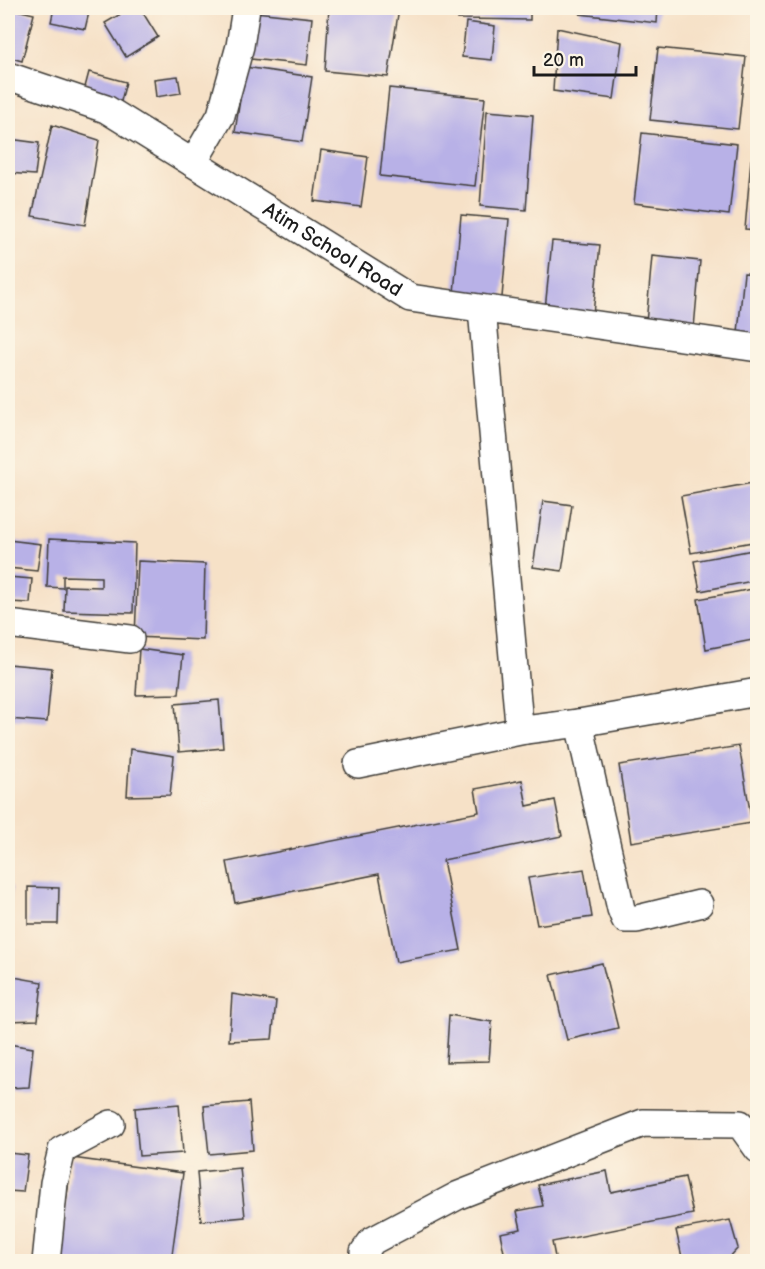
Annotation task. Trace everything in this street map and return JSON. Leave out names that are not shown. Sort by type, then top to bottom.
[{"type":"street","points":[[193,163],[221,115],[240,46],[246,8]]},
{"type":"street","name":"Atim School Road","points":[[8,76],[106,109],[410,298],[758,348]]},
{"type":"street","points":[[482,309],[519,724],[525,729]]},
{"type":"street","points":[[8,624],[130,639]]},
{"type":"street","points":[[358,764],[525,729],[579,723],[758,692]]},
{"type":"street","points":[[579,723],[625,919],[637,919],[699,904]]},
{"type":"street","points":[[365,1262],[364,1252],[372,1241],[459,1195],[643,1123],[740,1124],[758,1149]]},
{"type":"street","points":[[46,1262],[54,1183],[62,1150],[111,1124]]},
{"type":"building","points":[[8,8],[34,14],[22,61],[8,57]]},
{"type":"building","points":[[54,8],[90,8],[85,29],[51,22]]},
{"type":"building","points":[[131,8],[140,8],[158,37],[126,57],[105,23]]},
{"type":"building","points":[[329,8],[399,8],[388,77],[325,71]]},
{"type":"building","points":[[458,8],[530,8],[530,20],[458,19]]},
{"type":"building","points":[[581,8],[658,8],[657,23],[580,14]]},
{"type":"building","points":[[255,12],[312,18],[307,65],[251,59]]},
{"type":"building","points":[[466,22],[495,26],[492,60],[462,57]]},
{"type":"building","points":[[557,28],[622,42],[614,99],[553,91]]},
{"type":"building","points":[[658,48],[746,57],[738,129],[650,120]]},
{"type":"building","points":[[245,67],[312,77],[302,142],[235,132]]},
{"type":"building","points":[[89,72],[126,82],[116,120],[79,110]]},
{"type":"building","points":[[178,76],[181,93],[156,97],[154,79]]},
{"type":"building","points":[[389,88],[485,98],[475,186],[380,176]]},
{"type":"building","points":[[487,111],[533,115],[526,210],[480,206]]},
{"type":"building","points":[[52,125],[99,140],[85,225],[32,216]]},
{"type":"building","points":[[642,133],[737,144],[729,215],[634,203]]},
{"type":"building","points":[[9,139],[39,143],[35,175],[8,173]]},
{"type":"building","points":[[321,150],[368,157],[361,207],[314,201]]},
{"type":"building","points":[[751,160],[758,160],[758,230],[745,229]]},
{"type":"building","points":[[461,215],[509,219],[502,297],[454,293]]},
{"type":"building","points":[[552,241],[600,245],[592,324],[544,319]]},
{"type":"building","points":[[652,256],[700,261],[693,339],[645,335]]},
{"type":"building","points":[[744,273],[758,274],[758,354],[736,352]]},
{"type":"building","points":[[758,482],[758,541],[691,553],[681,496]]},
{"type":"building","points":[[543,501],[572,505],[562,571],[533,567]]},
{"type":"building","points":[[49,539],[135,543],[133,613],[64,611],[65,586],[101,587],[101,577],[63,576],[63,588],[47,587]]},
{"type":"building","points":[[8,540],[41,544],[37,571],[8,568]]},
{"type":"building","points":[[758,549],[758,580],[700,591],[694,561]]},
{"type":"building","points":[[138,561],[205,564],[203,640],[135,637]]},
{"type":"building","points":[[8,577],[32,579],[30,603],[8,602]]},
{"type":"building","points":[[758,588],[758,639],[706,649],[698,599]]},
{"type":"building","points":[[139,649],[183,655],[179,694],[136,695]]},
{"type":"building","points":[[8,664],[52,668],[47,722],[8,719]]},
{"type":"building","points":[[219,700],[223,748],[179,752],[175,704]]},
{"type":"building","points":[[739,746],[752,823],[631,842],[619,765]]},
{"type":"building","points":[[130,749],[174,756],[170,795],[127,796]]},
{"type":"building","points":[[522,780],[527,806],[555,800],[562,836],[443,860],[461,950],[396,962],[379,874],[235,903],[227,862],[479,812],[475,789]]},
{"type":"building","points":[[584,869],[592,917],[537,925],[528,878]]},
{"type":"building","points":[[8,886],[12,887],[9,914],[8,914]]},
{"type":"building","points":[[28,887],[59,888],[58,924],[28,924]]},
{"type":"building","points":[[602,963],[618,1028],[567,1040],[551,975]]},
{"type":"building","points":[[8,976],[42,982],[38,1020],[8,1021]]},
{"type":"building","points":[[232,994],[276,1001],[272,1039],[229,1041]]},
{"type":"building","points":[[449,1015],[492,1022],[489,1061],[446,1062]]},
{"type":"building","points":[[8,1044],[33,1048],[29,1087],[8,1088]]},
{"type":"building","points":[[249,1102],[253,1150],[209,1154],[204,1106]]},
{"type":"building","points":[[179,1104],[183,1153],[139,1156],[135,1108]]},
{"type":"building","points":[[8,1153],[28,1155],[23,1192],[8,1191]]},
{"type":"building","points":[[72,1158],[183,1173],[171,1262],[58,1262]]},
{"type":"building","points":[[240,1168],[245,1217],[201,1221],[197,1172]]},
{"type":"building","points":[[607,1171],[611,1192],[685,1177],[693,1214],[552,1242],[556,1262],[506,1262],[500,1233],[521,1229],[517,1211],[543,1206],[538,1185]]},
{"type":"building","points":[[730,1220],[738,1248],[725,1262],[683,1262],[676,1230]]}]
